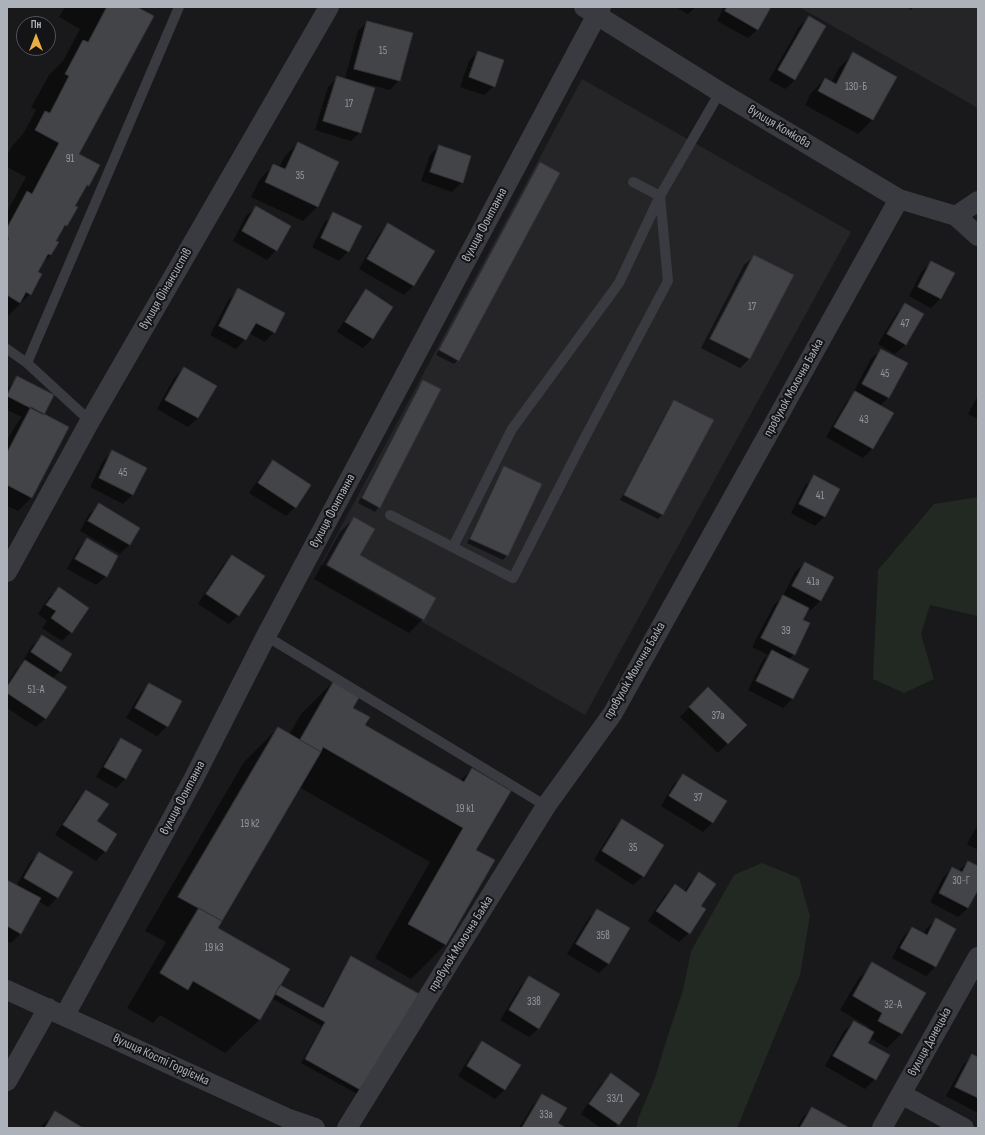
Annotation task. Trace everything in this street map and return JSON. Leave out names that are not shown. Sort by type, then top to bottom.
[{"type":"street","name":"вулиця Фінансистів","points":[[7,572],[90,421],[329,7]]},
{"type":"street","name":"вулиця Комкова","points":[[594,10],[720,92],[899,199],[956,216],[978,236]]},
{"type":"street","name":"вулиця Фонтанна","points":[[7,1081],[56,1012],[193,780],[266,636],[594,10]]},
{"type":"street","name":"провулок Молочна Балка","points":[[347,1128],[546,806],[613,713],[899,199]]},
{"type":"street","points":[[956,216],[978,201]]},
{"type":"street","name":"вулиця Донецька","points":[[882,1128],[978,957]]},
{"type":"street","name":"вулиця Кості Гордієнка","points":[[7,990],[289,1119],[315,1128]]},
{"type":"street","points":[[901,1094],[964,1128]]},
{"type":"lane","points":[[27,363],[179,7]]},
{"type":"lane","points":[[453,547],[512,429],[619,283],[660,196],[720,92]]},
{"type":"lane","points":[[633,182],[660,196]]},
{"type":"lane","points":[[390,515],[513,578],[582,443],[668,281],[660,196]]},
{"type":"lane","points":[[7,349],[27,363],[90,421]]},
{"type":"lane","points":[[266,636],[546,806]]},
{"type":"shaded area","points":[[799,7],[978,7],[978,108]]},
{"type":"shaded area","points":[[582,79],[851,232],[585,715],[321,564]]},
{"type":"shaded area","points":[[978,497],[978,616],[930,605],[921,634],[934,679],[904,693],[873,679],[878,570],[934,504]]},
{"type":"shaded area","points":[[762,863],[799,878],[810,916],[800,975],[737,1128],[636,1128],[638,1119],[655,1078],[683,990],[691,951],[734,875]]},
{"type":"building","points":[[107,7],[137,7],[154,16],[79,154],[100,165],[89,186],[87,185],[75,206],[78,207],[67,226],[65,225],[56,241],[59,242],[51,255],[48,254],[38,272],[42,274],[31,295],[26,292],[20,303],[7,295],[7,241],[9,238],[7,237],[7,228],[27,191],[32,194],[59,143],[35,130],[45,111],[50,113],[69,76],[65,74],[83,40],[88,42]]},
{"type":"building","points":[[727,7],[771,7],[758,30],[725,11]]},
{"type":"building","points":[[809,16],[826,26],[795,80],[778,70]]},
{"type":"building","points":[[367,21],[413,33],[400,81],[354,69]]},
{"type":"building","points":[[478,51],[504,60],[495,87],[469,77]]},
{"type":"building","points":[[853,52],[897,77],[873,120],[818,91],[825,78],[836,84]]},
{"type":"building","points":[[337,76],[375,88],[361,133],[323,121]]},
{"type":"building","points":[[298,142],[339,162],[318,207],[265,182],[273,164],[285,169]]},
{"type":"building","points":[[439,145],[471,156],[463,183],[430,172]]},
{"type":"building","points":[[540,162],[560,173],[459,361],[439,350]]},
{"type":"building","points":[[256,206],[291,226],[277,251],[242,231]]},
{"type":"building","points":[[333,212],[362,226],[349,252],[321,238]]},
{"type":"building","points":[[388,223],[435,251],[414,286],[367,259]]},
{"type":"building","points":[[754,255],[794,275],[750,359],[710,339]]},
{"type":"building","points":[[931,261],[955,273],[941,299],[918,287]]},
{"type":"building","points":[[238,288],[285,313],[275,333],[256,323],[246,340],[219,326]]},
{"type":"building","points":[[366,289],[393,307],[373,339],[345,322]]},
{"type":"building","points":[[905,303],[924,314],[906,345],[887,334]]},
{"type":"building","points":[[881,349],[908,363],[889,398],[862,384]]},
{"type":"building","points":[[184,367],[217,386],[198,418],[165,400]]},
{"type":"building","points":[[17,376],[54,395],[44,415],[7,396]]},
{"type":"building","points":[[423,380],[441,389],[380,508],[362,498]]},
{"type":"building","points":[[855,391],[894,413],[873,449],[834,427]]},
{"type":"building","points":[[674,400],[714,420],[663,515],[624,495]]},
{"type":"building","points":[[31,407],[69,427],[32,498],[7,485],[7,453]]},
{"type":"building","points":[[112,450],[147,468],[133,495],[99,478]]},
{"type":"building","points":[[273,460],[311,485],[296,508],[258,483]]},
{"type":"building","points":[[504,466],[542,484],[508,556],[470,539]]},
{"type":"building","points":[[814,475],[840,489],[825,517],[799,504]]},
{"type":"building","points":[[99,503],[140,528],[130,545],[88,521]]},
{"type":"building","points":[[354,517],[375,529],[360,555],[436,598],[424,620],[327,565]]},
{"type":"building","points":[[87,538],[118,556],[107,577],[75,559]]},
{"type":"building","points":[[232,555],[265,576],[239,616],[206,594]]},
{"type":"building","points":[[805,562],[834,577],[821,601],[792,586]]},
{"type":"building","points":[[59,587],[89,608],[72,633],[51,618],[56,611],[46,605]]},
{"type":"building","points":[[783,595],[809,608],[803,620],[810,623],[795,655],[761,638]]},
{"type":"building","points":[[42,635],[72,654],[61,672],[31,652]]},
{"type":"building","points":[[772,650],[809,669],[793,699],[756,681]]},
{"type":"building","points":[[25,660],[67,687],[46,719],[7,693],[7,687]]},
{"type":"building","points":[[335,679],[361,694],[353,708],[370,717],[365,725],[464,782],[472,768],[511,791],[476,850],[495,860],[446,945],[408,924],[463,828],[323,747],[321,752],[300,740]]},
{"type":"building","points":[[149,683],[182,701],[168,727],[135,708]]},
{"type":"building","points":[[708,687],[747,725],[728,744],[689,707]]},
{"type":"building","points":[[278,727],[321,752],[222,921],[178,897]]},
{"type":"building","points":[[121,738],[142,750],[126,779],[104,767]]},
{"type":"building","points":[[683,774],[727,801],[713,823],[669,796]]},
{"type":"building","points":[[86,790],[109,804],[97,821],[117,834],[106,852],[63,825]]},
{"type":"building","points":[[622,819],[664,845],[644,877],[602,851]]},
{"type":"building","points":[[39,852],[73,872],[58,898],[24,878]]},
{"type":"building","points":[[968,861],[978,866],[978,890],[968,908],[939,893],[952,867],[962,872]]},
{"type":"building","points":[[699,872],[716,884],[701,906],[706,909],[690,934],[656,911],[675,884],[686,892]]},
{"type":"building","points":[[7,880],[41,898],[21,934],[7,926]]},
{"type":"building","points":[[199,908],[222,921],[218,928],[290,969],[260,1020],[193,981],[188,990],[160,973]]},
{"type":"building","points":[[597,909],[630,928],[609,964],[576,944]]},
{"type":"building","points":[[936,918],[956,929],[936,967],[900,948],[912,927],[927,935]]},
{"type":"building","points":[[351,956],[421,995],[366,1093],[305,1059],[325,1022],[275,994],[280,985],[323,1008]]},
{"type":"building","points":[[872,962],[926,993],[902,1034],[878,1021],[882,1013],[853,996]]},
{"type":"building","points":[[529,976],[560,994],[539,1029],[509,1010]]},
{"type":"building","points":[[854,1021],[874,1032],[868,1043],[890,1055],[876,1080],[833,1056]]},
{"type":"building","points":[[482,1041],[521,1065],[505,1090],[467,1066]]},
{"type":"building","points":[[972,1054],[978,1057],[978,1098],[955,1087]]},
{"type":"building","points":[[611,1073],[640,1094],[619,1125],[589,1104]]},
{"type":"building","points":[[542,1094],[567,1108],[558,1123],[566,1128],[522,1128]]},
{"type":"building","points":[[812,1107],[848,1127],[848,1128],[800,1128]]},
{"type":"building","points":[[55,1111],[83,1128],[45,1128]]}]
